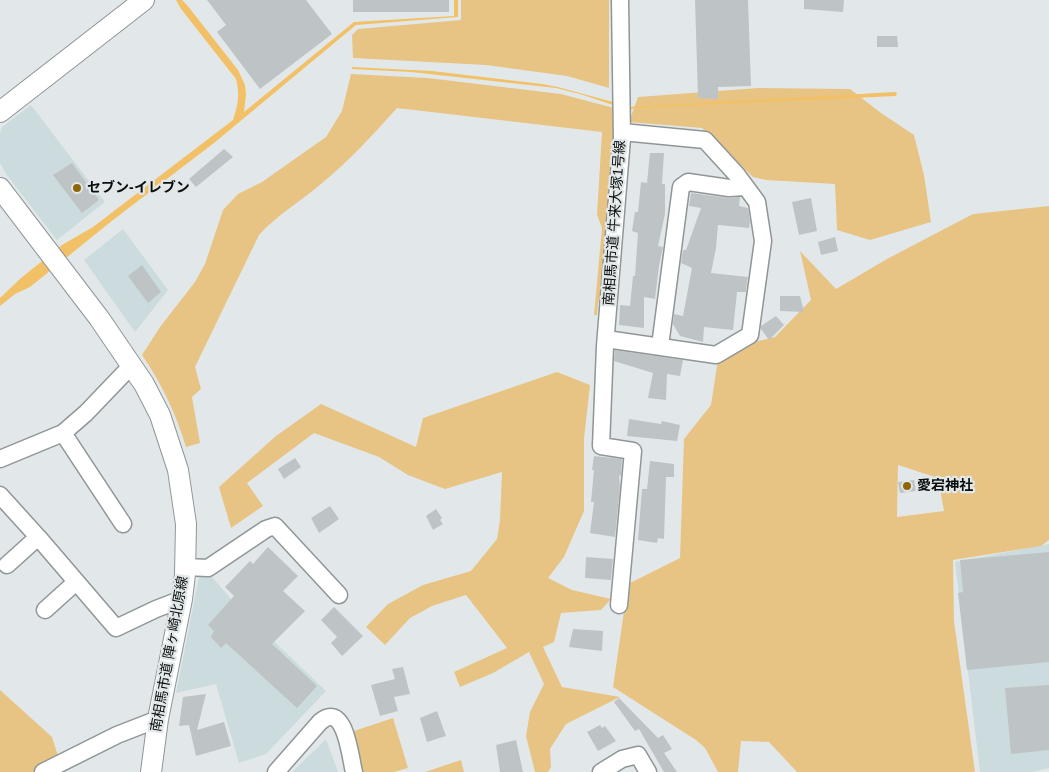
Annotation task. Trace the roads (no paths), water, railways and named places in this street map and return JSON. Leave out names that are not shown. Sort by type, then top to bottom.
[{"type":"street","points":[[0,112],[144,0]]},
{"type":"street","name":"南相馬市道 牛来大塚1号線","points":[[619,605],[633,451],[601,446],[606,339],[622,132],[620,0]]},
{"type":"street","points":[[606,339],[716,355],[750,335],[763,241],[757,202],[705,140],[622,132]]},
{"type":"street","points":[[660,346],[681,187],[688,182],[729,188],[746,187]]},
{"type":"street","name":"南相馬市道 陣ヶ崎北原線","points":[[0,188],[99,318],[132,365],[160,415],[178,470],[186,524],[185,567],[182,600],[158,719],[151,772]]},
{"type":"street","points":[[0,459],[63,433],[86,413],[132,365]]},
{"type":"street","points":[[63,433],[123,524]]},
{"type":"street","points":[[0,495],[116,628],[182,600]]},
{"type":"street","points":[[185,567],[208,568],[266,529],[275,526],[339,595]]},
{"type":"street","points":[[7,565],[38,537]]},
{"type":"street","points":[[45,610],[76,582]]},
{"type":"street","points":[[276,772],[320,722],[328,716],[336,718],[343,727],[354,772]]},
{"type":"street","points":[[43,772],[117,735],[158,719]]},
{"type":"street","points":[[601,772],[622,759],[638,755],[648,772]]},
{"type":"place","name":"セブン-イレブン","points":[[77,188]]},
{"type":"place","name":"愛宕神社","points":[[907,486]]}]
